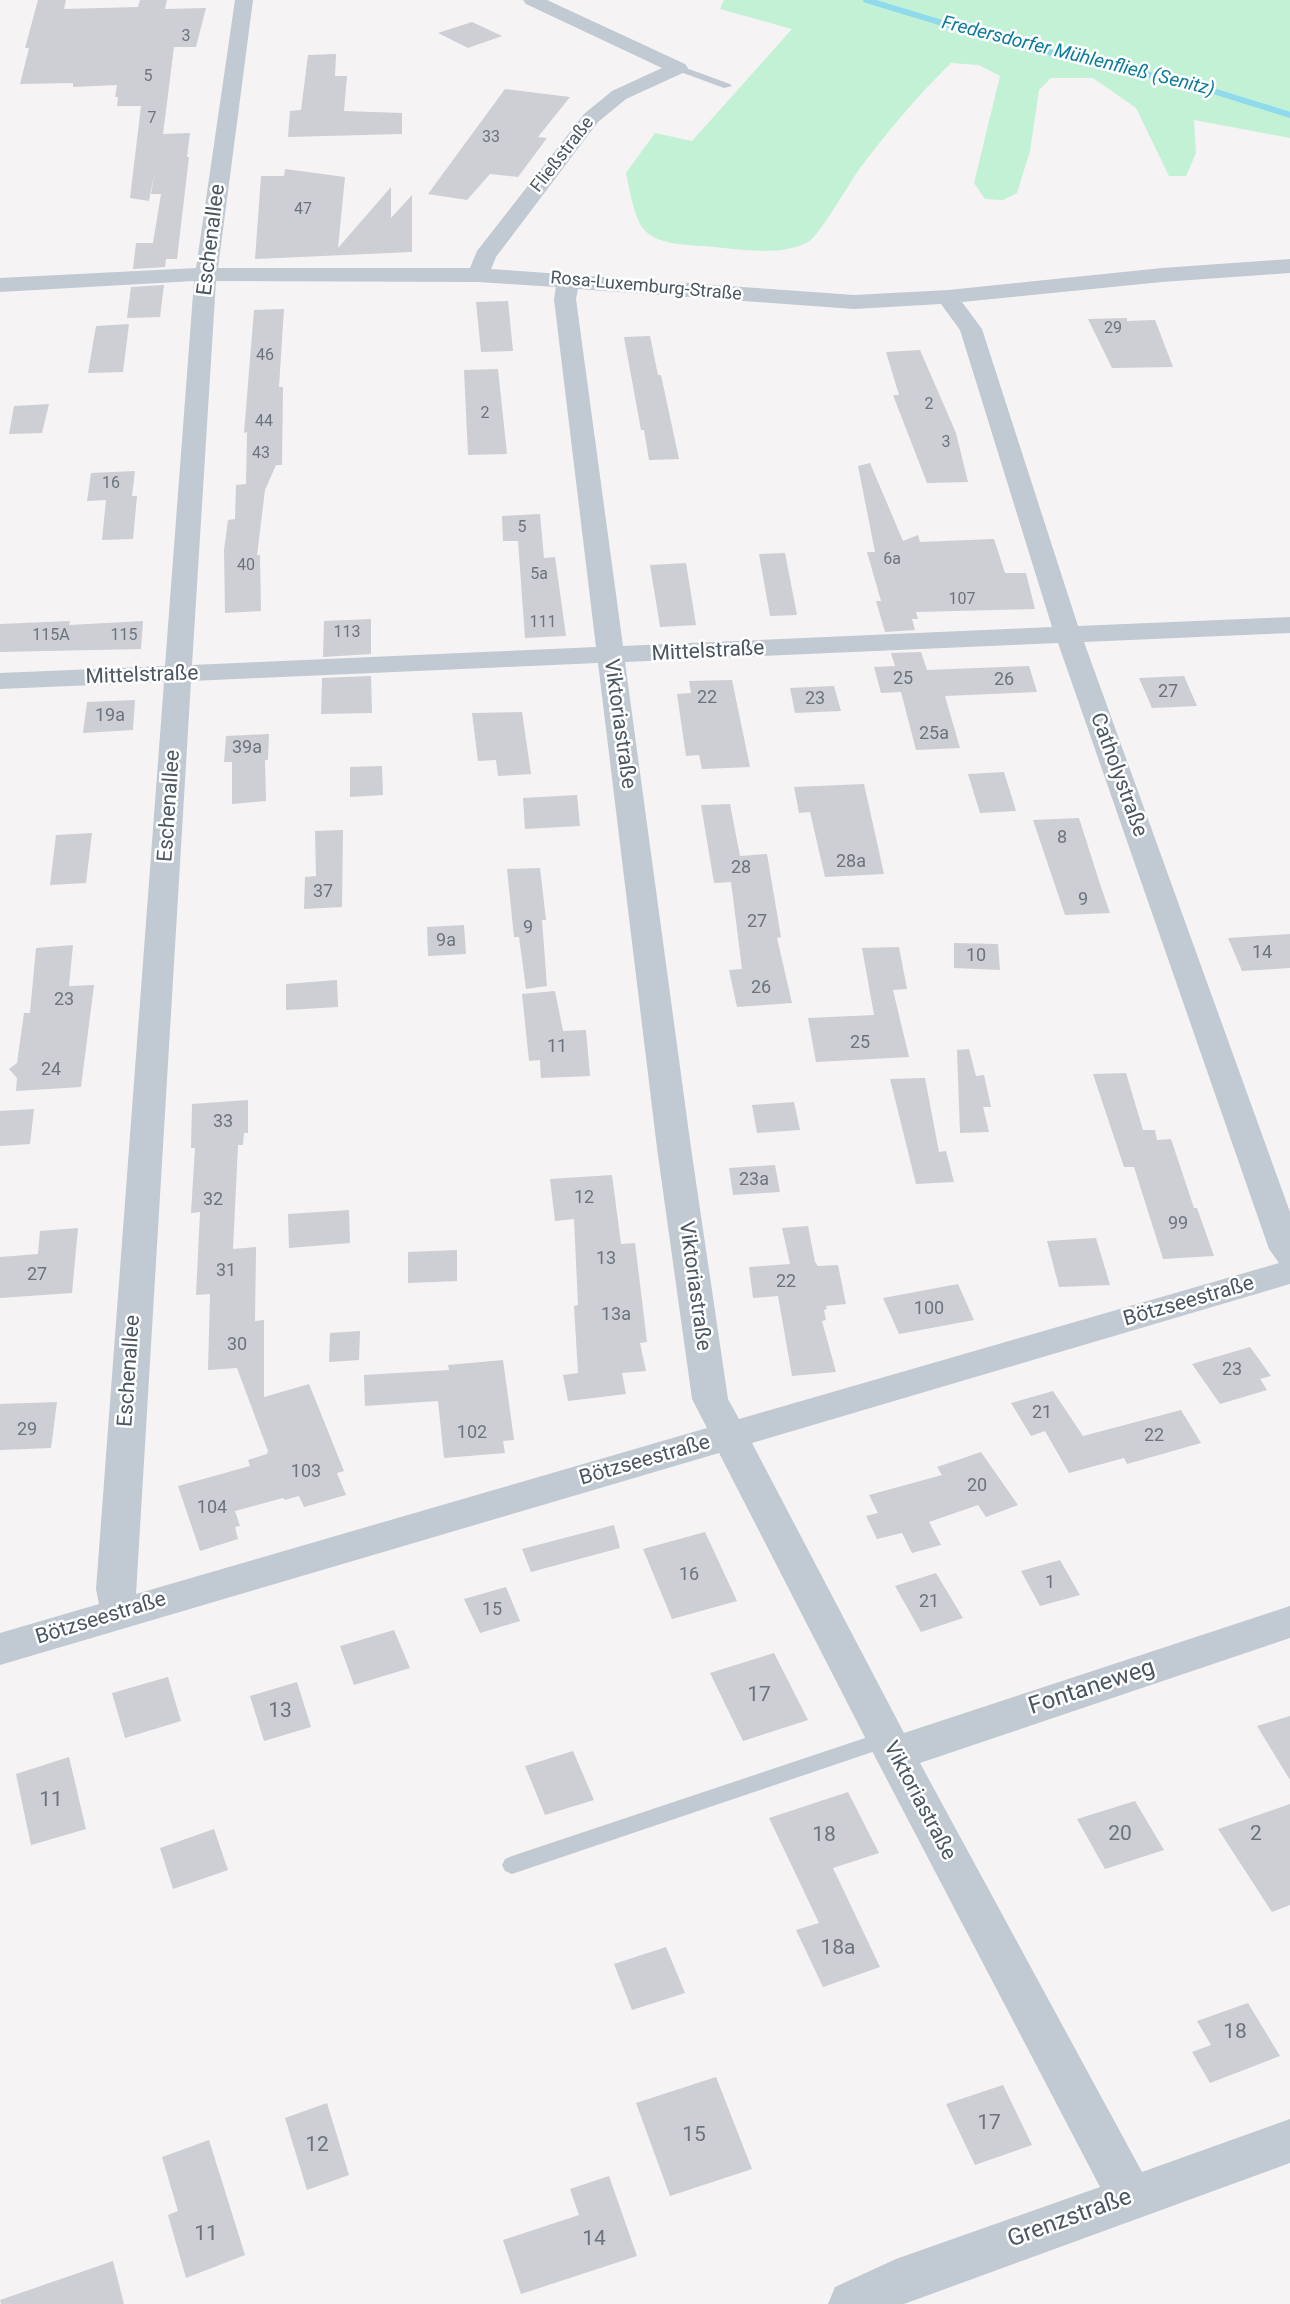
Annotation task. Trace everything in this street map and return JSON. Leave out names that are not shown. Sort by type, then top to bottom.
[{"type":"street","name":"Eschenallee","points":[[121,1613],[115,1589],[206,275],[244,0]]},
{"type":"street","points":[[532,0],[678,68]]},
{"type":"street","name":"Fließstraße","points":[[478,275],[485,256],[591,118],[618,95],[678,68]]},
{"type":"street","name":"Rosa-Luxemburg-Straße","points":[[0,285],[113,275],[478,275],[854,302],[948,297],[1162,275],[1290,266]]},
{"type":"street","name":"Viktoriastraße","points":[[568,280],[565,299],[610,656],[674,1148],[710,1399],[890,1746],[1130,2196]]},
{"type":"street","name":"Catholystraße","points":[[948,297],[971,329],[1068,635],[1290,1254]]},
{"type":"street","name":"Mittelstraße","points":[[0,681],[1290,625]]},
{"type":"street","name":"Bötzseestraße","points":[[0,1649],[1290,1272]]},
{"type":"street","name":"Fontaneweg","points":[[890,1746],[1290,1622]]},
{"type":"street","name":"Grenzstraße","points":[[852,2304],[896,2283],[1130,2196],[1290,2141]]},
{"type":"lane","points":[[678,68],[727,86]]},
{"type":"lane","points":[[512,1865],[890,1746]]},
{"type":"green space","points":[[724,0],[1290,0],[1290,138],[1194,120],[1196,153],[1186,176],[1169,176],[1136,108],[1093,78],[1051,78],[1039,90],[1030,151],[1017,193],[1003,200],[985,199],[974,183],[1000,76],[979,65],[951,63],[881,140],[808,242],[770,251],[665,241],[644,230],[638,220],[626,173],[655,133],[692,141],[792,29],[720,9]]},
{"type":"building","points":[[38,0],[66,0],[64,9],[138,7],[140,0],[167,0],[165,9],[206,8],[196,47],[174,47],[163,134],[190,133],[177,259],[166,259],[165,267],[133,269],[136,243],[153,243],[161,194],[151,194],[155,170],[149,201],[130,198],[141,106],[117,106],[117,85],[73,87],[73,83],[20,84],[29,48],[25,48]]},
{"type":"building","points":[[472,22],[502,36],[468,48],[438,33]]},
{"type":"building","points":[[336,54],[335,76],[347,76],[344,111],[402,113],[402,134],[288,137],[290,111],[301,110],[308,55]]},
{"type":"building","points":[[505,89],[570,97],[538,137],[547,138],[518,177],[490,174],[467,200],[428,194]]},
{"type":"building","points":[[285,169],[345,177],[338,248],[391,187],[391,218],[412,195],[412,252],[255,259],[261,176],[284,176]]},
{"type":"building","points":[[164,285],[160,317],[127,318],[131,287]]},
{"type":"building","points":[[508,301],[513,351],[481,352],[476,302]]},
{"type":"building","points":[[284,309],[279,387],[283,387],[282,465],[276,465],[265,490],[257,555],[260,555],[261,611],[225,613],[224,550],[228,520],[235,519],[236,485],[246,484],[247,432],[244,433],[254,310]]},
{"type":"building","points":[[1127,318],[1127,321],[1155,320],[1173,367],[1112,368],[1088,319]]},
{"type":"building","points":[[129,324],[123,372],[88,373],[96,326]]},
{"type":"building","points":[[650,336],[679,459],[649,460],[644,430],[641,430],[624,337]]},
{"type":"building","points":[[920,350],[956,433],[968,482],[927,483],[893,395],[899,395],[886,352]]},
{"type":"building","points":[[498,369],[507,454],[468,455],[464,370]]},
{"type":"building","points":[[49,404],[42,433],[9,434],[14,406]]},
{"type":"building","points":[[870,463],[903,541],[918,535],[920,542],[994,539],[1005,573],[1026,573],[1035,609],[916,612],[918,619],[912,619],[915,630],[885,632],[876,601],[881,601],[867,552],[875,552],[858,466]]},
{"type":"building","points":[[135,471],[132,496],[137,496],[133,539],[102,540],[106,500],[87,501],[91,473]]},
{"type":"building","points":[[540,514],[544,558],[555,557],[566,636],[525,638],[518,541],[503,541],[502,516]]},
{"type":"building","points":[[785,553],[797,615],[770,616],[759,554]]},
{"type":"building","points":[[686,563],[696,625],[660,627],[650,565]]},
{"type":"building","points":[[371,619],[371,654],[323,657],[324,621]]},
{"type":"building","points":[[70,621],[69,625],[143,621],[141,649],[0,652],[0,624]]},
{"type":"building","points":[[921,652],[927,670],[1029,666],[1037,692],[945,696],[960,748],[916,750],[901,692],[881,693],[874,667],[895,666],[891,653]]},
{"type":"building","points":[[371,676],[372,713],[321,714],[322,678]]},
{"type":"building","points":[[1184,676],[1197,706],[1152,708],[1139,678]]},
{"type":"building","points":[[732,680],[750,767],[702,769],[699,755],[686,756],[677,694],[691,693],[689,681]]},
{"type":"building","points":[[834,686],[841,711],[795,713],[790,688]]},
{"type":"building","points":[[135,700],[133,730],[83,733],[87,702]]},
{"type":"building","points":[[522,712],[531,774],[498,776],[496,760],[478,761],[472,713]]},
{"type":"building","points":[[269,734],[268,760],[265,760],[266,801],[232,804],[232,762],[224,762],[226,736]]},
{"type":"building","points":[[382,766],[383,795],[350,797],[350,767]]},
{"type":"building","points":[[1004,772],[1016,811],[980,813],[968,774]]},
{"type":"building","points":[[864,784],[884,874],[825,877],[810,812],[799,813],[794,787]]},
{"type":"building","points":[[577,795],[580,826],[525,829],[523,798]]},
{"type":"building","points":[[730,804],[740,856],[767,854],[781,937],[777,938],[792,1003],[737,1007],[729,970],[742,969],[731,882],[714,883],[701,805]]},
{"type":"building","points":[[1079,818],[1110,913],[1065,915],[1033,820]]},
{"type":"building","points":[[343,830],[342,907],[304,909],[305,877],[316,876],[315,831]]},
{"type":"building","points":[[92,833],[86,883],[50,885],[56,835]]},
{"type":"building","points":[[540,868],[546,920],[542,920],[547,986],[526,989],[519,937],[514,937],[507,869]]},
{"type":"building","points":[[464,925],[466,954],[428,956],[427,927]]},
{"type":"building","points":[[1290,934],[1290,968],[1242,971],[1228,938]]},
{"type":"building","points":[[954,943],[998,944],[1000,970],[954,968]]},
{"type":"building","points":[[73,945],[69,986],[94,985],[81,1087],[16,1091],[17,1078],[9,1069],[17,1063],[24,1013],[30,1013],[36,948]]},
{"type":"building","points":[[899,947],[907,989],[893,990],[909,1057],[816,1062],[808,1018],[874,1015],[862,948]]},
{"type":"building","points":[[337,980],[338,1007],[286,1010],[286,984]]},
{"type":"building","points":[[555,991],[563,1031],[586,1030],[590,1076],[541,1078],[540,1060],[529,1061],[522,994]]},
{"type":"building","points":[[969,1049],[976,1076],[984,1075],[991,1107],[983,1107],[989,1132],[960,1133],[957,1050]]},
{"type":"building","points":[[1126,1073],[1143,1130],[1155,1130],[1157,1140],[1171,1139],[1194,1208],[1197,1208],[1214,1256],[1163,1259],[1134,1167],[1124,1167],[1093,1074]]},
{"type":"building","points":[[925,1078],[939,1152],[946,1151],[954,1182],[916,1184],[890,1079]]},
{"type":"building","points":[[248,1100],[248,1133],[244,1133],[243,1145],[238,1145],[233,1249],[256,1247],[255,1321],[264,1320],[264,1397],[309,1384],[344,1471],[337,1473],[346,1495],[304,1507],[299,1496],[285,1500],[283,1498],[235,1511],[240,1526],[235,1527],[238,1539],[200,1551],[178,1486],[250,1466],[248,1460],[267,1454],[268,1451],[237,1368],[208,1370],[210,1294],[196,1295],[200,1212],[191,1213],[195,1148],[191,1148],[192,1104]]},
{"type":"building","points":[[794,1102],[800,1130],[757,1133],[752,1105]]},
{"type":"building","points":[[34,1109],[30,1144],[0,1146],[0,1111]]},
{"type":"building","points":[[775,1165],[780,1192],[733,1195],[729,1168]]},
{"type":"building","points":[[612,1175],[621,1244],[635,1243],[647,1342],[640,1343],[646,1371],[622,1373],[626,1394],[568,1401],[563,1375],[578,1373],[574,1306],[578,1305],[574,1219],[555,1221],[550,1179]]},
{"type":"building","points":[[349,1210],[350,1243],[289,1248],[288,1214]]},
{"type":"building","points":[[808,1226],[818,1266],[838,1265],[846,1304],[826,1306],[826,1320],[822,1321],[836,1372],[792,1376],[778,1296],[753,1298],[749,1267],[790,1264],[782,1228]]},
{"type":"building","points":[[78,1228],[72,1293],[0,1298],[0,1257],[38,1254],[40,1231]]},
{"type":"building","points":[[1096,1238],[1110,1285],[1059,1287],[1047,1241]]},
{"type":"building","points":[[457,1250],[457,1281],[408,1283],[408,1252]]},
{"type":"building","points":[[958,1284],[974,1320],[899,1334],[883,1298]]},
{"type":"building","points":[[360,1331],[359,1360],[329,1362],[330,1333]]},
{"type":"building","points":[[1250,1347],[1271,1376],[1260,1379],[1267,1390],[1220,1404],[1192,1364]]},
{"type":"building","points":[[503,1360],[514,1440],[503,1441],[505,1453],[444,1458],[438,1401],[365,1406],[364,1375],[449,1370],[448,1365]]},
{"type":"building","points":[[1053,1391],[1083,1436],[1181,1410],[1201,1443],[1127,1464],[1124,1458],[1069,1473],[1045,1431],[1031,1436],[1011,1403]]},
{"type":"building","points":[[57,1402],[51,1448],[0,1450],[0,1404]]},
{"type":"building","points":[[981,1452],[1018,1505],[986,1517],[978,1505],[929,1522],[941,1545],[912,1553],[902,1533],[877,1539],[866,1516],[878,1513],[869,1495],[942,1475],[937,1467]]},
{"type":"building","points":[[614,1525],[620,1548],[531,1572],[522,1549]]},
{"type":"building","points":[[705,1532],[737,1601],[672,1619],[643,1549]]},
{"type":"building","points":[[1060,1560],[1080,1595],[1040,1606],[1021,1571]]},
{"type":"building","points":[[936,1573],[963,1618],[921,1632],[895,1586]]},
{"type":"building","points":[[506,1587],[520,1621],[480,1633],[464,1599]]},
{"type":"building","points":[[394,1630],[410,1668],[354,1685],[340,1646]]},
{"type":"building","points":[[774,1653],[808,1720],[743,1741],[710,1673]]},
{"type":"building","points":[[168,1677],[181,1721],[125,1738],[112,1693]]},
{"type":"building","points":[[297,1682],[311,1727],[264,1741],[250,1696]]},
{"type":"building","points":[[1290,1716],[1290,1780],[1257,1726]]},
{"type":"building","points":[[573,1751],[594,1800],[545,1815],[525,1766]]},
{"type":"building","points":[[69,1757],[86,1829],[31,1845],[16,1774]]},
{"type":"building","points":[[848,1792],[879,1853],[833,1868],[880,1967],[823,1987],[796,1930],[819,1923],[769,1818]]},
{"type":"building","points":[[1135,1801],[1164,1850],[1105,1869],[1077,1819]]},
{"type":"building","points":[[1290,1804],[1290,1905],[1272,1912],[1218,1829]]},
{"type":"building","points":[[214,1829],[228,1870],[173,1889],[160,1848]]},
{"type":"building","points":[[666,1947],[685,1993],[632,2010],[614,1964]]},
{"type":"building","points":[[1248,2003],[1280,2056],[1210,2083],[1192,2052],[1211,2045],[1197,2021]]},
{"type":"building","points":[[716,2077],[752,2169],[670,2196],[636,2103]]},
{"type":"building","points":[[1003,2085],[1032,2145],[975,2165],[946,2104]]},
{"type":"building","points":[[327,2103],[349,2175],[307,2190],[285,2118]]},
{"type":"building","points":[[209,2140],[245,2255],[186,2278],[168,2215],[178,2211],[162,2157]]},
{"type":"building","points":[[609,2176],[637,2256],[521,2294],[503,2240],[579,2215],[570,2189]]},
{"type":"building","points":[[113,2261],[124,2304],[1,2304],[0,2300]]},
{"type":"waterway","name":"Fredersdorfer Mühlenfließ (Senitz)","points":[[866,0],[1005,42],[1197,86],[1290,115]]}]
